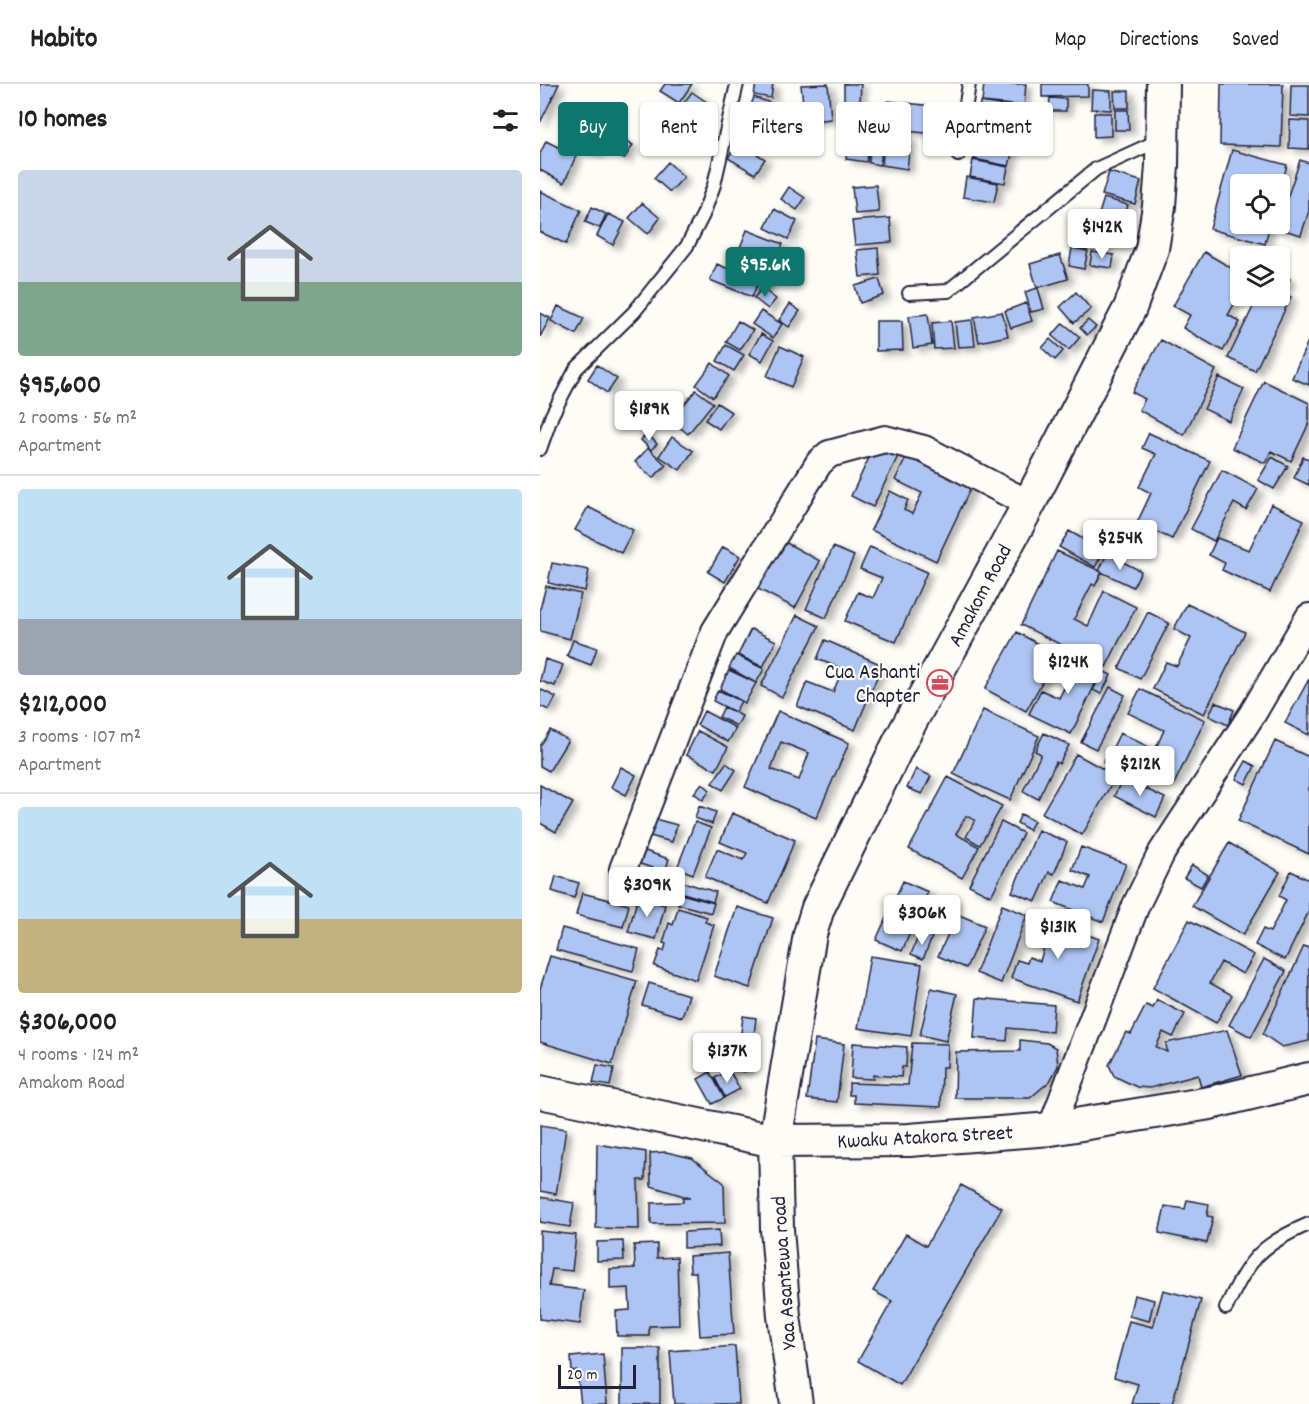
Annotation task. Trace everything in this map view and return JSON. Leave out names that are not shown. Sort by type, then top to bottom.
[{"type":"street","name":"Amakom Road","points":[[775,1141],[799,988],[818,908],[900,741],[1029,504],[1130,308],[1152,249],[1159,206],[1163,84]]},
{"type":"street","points":[[623,869],[715,631],[824,458],[855,445],[885,439],[924,449],[1029,504]]},
{"type":"street","points":[[1051,1129],[1136,905],[1162,852],[1253,712],[1309,617]]},
{"type":"street","name":"Kwaku Atakora Street","points":[[540,1092],[775,1141],[909,1140],[1051,1129],[1210,1103],[1309,1079]]},
{"type":"street","name":"Yaa Asantewa road","points":[[775,1141],[779,1251],[796,1404]]},
{"type":"lane","points":[[540,449],[552,415],[576,369],[634,312],[692,236],[714,185],[737,84]]},
{"type":"lane","points":[[966,102],[969,84]]},
{"type":"lane","points":[[909,293],[948,291],[1096,169],[1163,138]]},
{"type":"lane","points":[[1226,1308],[1246,1266],[1279,1237],[1309,1224]]},
{"type":"building","points":[[540,84],[559,84],[540,123]]},
{"type":"building","points":[[665,84],[692,84],[680,102],[660,91]]},
{"type":"building","points":[[756,84],[773,84],[771,98],[754,95]]},
{"type":"building","points":[[828,84],[831,119],[824,120],[824,102],[803,102],[801,85]]},
{"type":"building","points":[[844,84],[861,84],[860,102],[844,102]]},
{"type":"building","points":[[984,84],[1026,84],[1024,102],[982,102]]},
{"type":"building","points":[[1042,84],[1088,84],[1088,96],[1042,97]]},
{"type":"building","points":[[1221,84],[1283,84],[1281,147],[1220,145]]},
{"type":"building","points":[[1291,85],[1309,85],[1309,117],[1290,116]]},
{"type":"building","points":[[1092,90],[1111,91],[1111,110],[1091,109]]},
{"type":"building","points":[[1114,91],[1129,91],[1129,108],[1115,108]]},
{"type":"building","points":[[692,92],[707,102],[684,102]]},
{"type":"building","points":[[754,97],[768,102],[752,102]]},
{"type":"building","points":[[1050,98],[1066,99],[1066,111],[1053,111],[1053,102],[1050,102]]},
{"type":"building","points":[[911,104],[923,105],[923,133],[911,132]]},
{"type":"building","points":[[1115,110],[1128,110],[1129,130],[1115,130]]},
{"type":"building","points":[[1094,113],[1111,113],[1111,136],[1094,137]]},
{"type":"building","points":[[1290,120],[1309,121],[1309,149],[1289,148]]},
{"type":"building","points":[[546,141],[558,147],[558,156],[576,156],[564,183],[540,170],[540,154]]},
{"type":"building","points":[[628,142],[633,145],[628,153]]},
{"type":"building","points":[[1232,150],[1287,165],[1285,174],[1230,174],[1230,234],[1268,234],[1265,244],[1210,229]]},
{"type":"building","points":[[730,155],[760,156],[765,159],[755,174],[728,158]]},
{"type":"building","points":[[846,156],[868,156],[867,162],[846,159]]},
{"type":"building","points":[[869,156],[881,156],[880,165],[869,163]]},
{"type":"building","points":[[883,156],[909,156],[907,169],[882,165]]},
{"type":"building","points":[[975,156],[1011,156],[1009,166],[974,159]]},
{"type":"building","points":[[973,160],[1008,167],[1005,183],[970,177]]},
{"type":"building","points":[[1300,160],[1309,163],[1309,211],[1301,235],[1290,232],[1290,190]]},
{"type":"building","points":[[668,162],[684,177],[670,192],[654,178]]},
{"type":"building","points":[[1109,172],[1141,181],[1135,204],[1102,195]]},
{"type":"building","points":[[966,177],[998,183],[994,202],[963,197]]},
{"type":"building","points":[[876,185],[879,212],[855,214],[852,187]]},
{"type":"building","points":[[789,187],[805,198],[797,210],[781,199]]},
{"type":"building","points":[[540,191],[581,210],[566,244],[540,232]]},
{"type":"building","points":[[1104,198],[1128,205],[1123,222],[1099,214]]},
{"type":"building","points":[[642,203],[660,218],[648,234],[629,218]]},
{"type":"building","points":[[592,207],[606,214],[600,228],[585,222]]},
{"type":"building","points":[[774,209],[797,221],[788,239],[765,228]]},
{"type":"building","points":[[608,214],[625,222],[613,245],[597,236]]},
{"type":"building","points":[[890,218],[892,242],[855,245],[852,221]]},
{"type":"building","points":[[1098,218],[1115,225],[1108,245],[1090,239]]},
{"type":"building","points":[[747,230],[783,244],[766,288],[757,285],[752,297],[710,280],[717,264],[731,270]]},
{"type":"building","points":[[878,248],[880,275],[860,277],[857,250]]},
{"type":"building","points":[[1072,248],[1088,251],[1084,269],[1069,266]]},
{"type":"building","points":[[1092,252],[1114,255],[1112,268],[1090,265]]},
{"type":"building","points":[[1204,252],[1230,267],[1230,306],[1233,306],[1228,315],[1240,322],[1223,351],[1183,328],[1190,315],[1173,306]]},
{"type":"building","points":[[1060,255],[1068,279],[1037,288],[1030,264]]},
{"type":"building","points":[[879,279],[884,295],[860,303],[855,286]]},
{"type":"building","points":[[762,288],[776,299],[768,309],[754,298]]},
{"type":"building","points":[[1038,288],[1044,309],[1031,312],[1025,292]]},
{"type":"building","points":[[1076,292],[1091,309],[1074,323],[1060,307]]},
{"type":"building","points":[[1026,303],[1032,321],[1011,328],[1005,311]]},
{"type":"building","points":[[790,304],[800,311],[789,327],[779,320]]},
{"type":"building","points":[[558,306],[584,318],[576,334],[551,321]]},
{"type":"building","points":[[1254,306],[1287,306],[1255,371],[1228,358]]},
{"type":"building","points":[[761,311],[782,324],[773,338],[752,324]]},
{"type":"building","points":[[1002,312],[1008,336],[979,342],[974,317]]},
{"type":"building","points":[[540,313],[550,318],[540,337]]},
{"type":"building","points":[[928,314],[932,345],[913,348],[909,316]]},
{"type":"building","points":[[972,320],[975,346],[958,347],[955,322]]},
{"type":"building","points":[[1088,320],[1096,327],[1087,335],[1080,328]]},
{"type":"building","points":[[738,321],[753,330],[740,350],[726,342]]},
{"type":"building","points":[[876,321],[902,321],[903,350],[876,351]]},
{"type":"building","points":[[951,321],[954,348],[934,349],[932,323]]},
{"type":"building","points":[[1063,323],[1080,337],[1069,350],[1052,336]]},
{"type":"building","points":[[761,334],[773,341],[762,361],[749,354]]},
{"type":"building","points":[[1050,339],[1063,351],[1055,360],[1042,348]]},
{"type":"building","points":[[1309,339],[1309,385],[1292,378]]},
{"type":"building","points":[[1161,340],[1216,370],[1184,435],[1139,410],[1145,399],[1132,392]]},
{"type":"building","points":[[726,345],[744,355],[734,371],[717,361]]},
{"type":"building","points":[[780,346],[804,357],[791,387],[767,376]]},
{"type":"building","points":[[712,363],[729,376],[713,397],[696,385]]},
{"type":"building","points":[[597,365],[617,379],[607,393],[588,379]]},
{"type":"building","points":[[1219,377],[1244,389],[1229,421],[1204,409]]},
{"type":"building","points":[[1264,381],[1309,403],[1309,423],[1291,461],[1271,451],[1265,463],[1232,448]]},
{"type":"building","points":[[696,390],[713,403],[688,434],[671,420]]},
{"type":"building","points":[[717,403],[731,412],[719,429],[705,420]]},
{"type":"building","points":[[647,433],[657,444],[651,450],[641,440]]},
{"type":"building","points":[[1149,433],[1210,461],[1172,539],[1137,523],[1151,493],[1139,487],[1156,454],[1142,448]]},
{"type":"building","points":[[672,437],[693,451],[680,470],[659,456]]},
{"type":"building","points":[[876,443],[899,454],[873,507],[851,496]]},
{"type":"building","points":[[648,448],[666,465],[653,478],[635,462]]},
{"type":"building","points":[[908,454],[972,485],[936,561],[871,530],[890,491],[908,500],[904,510],[912,514],[922,493],[895,480]]},
{"type":"building","points":[[1272,457],[1288,466],[1274,489],[1258,480]]},
{"type":"building","points":[[1303,457],[1309,459],[1309,485],[1294,478]]},
{"type":"building","points":[[1222,470],[1258,489],[1246,510],[1234,503],[1214,541],[1191,529]]},
{"type":"building","points":[[1271,504],[1304,520],[1270,592],[1222,570],[1225,563],[1209,555],[1217,538],[1249,550]]},
{"type":"building","points":[[588,507],[633,530],[621,553],[575,530]]},
{"type":"building","points":[[1069,531],[1104,551],[1095,567],[1059,547]]},
{"type":"building","points":[[783,541],[820,561],[795,608],[758,589]]},
{"type":"building","points":[[723,547],[740,556],[725,582],[708,572]]},
{"type":"building","points":[[833,547],[854,556],[826,618],[806,609]]},
{"type":"building","points":[[870,547],[927,572],[896,642],[845,621],[858,592],[873,598],[882,578],[860,569]]},
{"type":"building","points":[[1057,551],[1102,572],[1095,586],[1092,584],[1074,619],[1088,626],[1104,591],[1136,607],[1106,667],[1021,625]]},
{"type":"building","points":[[1107,554],[1141,571],[1133,587],[1099,571]]},
{"type":"building","points":[[552,563],[589,570],[585,591],[548,583]]},
{"type":"building","points":[[546,586],[581,594],[570,639],[540,631],[540,609]]},
{"type":"building","points":[[1187,604],[1245,632],[1204,714],[1153,689],[1166,662],[1177,666],[1191,638],[1174,629]]},
{"type":"building","points":[[1148,612],[1169,623],[1140,679],[1119,668]]},
{"type":"building","points":[[797,615],[819,626],[782,697],[761,686]]},
{"type":"building","points":[[751,629],[776,641],[763,667],[738,655]]},
{"type":"building","points":[[1017,632],[1057,655],[1026,711],[985,689]]},
{"type":"building","points":[[573,640],[597,648],[591,665],[567,656]]},
{"type":"building","points":[[825,640],[882,665],[855,730],[797,706],[807,682],[833,692],[843,669],[817,659]]},
{"type":"building","points":[[1067,653],[1102,670],[1071,734],[1029,714],[1041,690],[1059,698],[1067,682],[1056,677]]},
{"type":"building","points":[[736,655],[764,669],[756,683],[729,668]]},
{"type":"building","points":[[545,659],[563,665],[555,686],[540,681]]},
{"type":"building","points":[[729,670],[756,683],[745,703],[720,689]]},
{"type":"building","points":[[1103,671],[1111,675],[1101,694],[1093,690]]},
{"type":"building","points":[[1309,679],[1309,735],[1285,723]]},
{"type":"building","points":[[1110,687],[1125,695],[1096,749],[1081,742]]},
{"type":"building","points":[[540,689],[556,697],[549,710],[540,706]]},
{"type":"building","points":[[1140,689],[1205,720],[1174,784],[1110,753],[1120,733],[1155,750],[1164,730],[1128,713]]},
{"type":"building","points":[[718,690],[741,701],[735,712],[713,701]]},
{"type":"building","points":[[1215,702],[1234,710],[1228,725],[1209,716]]},
{"type":"building","points":[[724,707],[742,716],[737,726],[719,717]]},
{"type":"building","points":[[983,710],[1039,736],[1010,800],[953,774]]},
{"type":"building","points":[[704,711],[736,728],[728,742],[697,725]]},
{"type":"building","points":[[778,711],[849,743],[816,818],[745,787]],"holes":[[[781,742],[809,753],[799,780],[771,769]]]},
{"type":"building","points":[[550,730],[568,740],[549,771],[540,766],[540,746]]},
{"type":"building","points":[[698,731],[728,747],[716,770],[686,755]]},
{"type":"building","points":[[1044,733],[1069,745],[1059,764],[1056,762],[1038,799],[1023,791],[1041,754],[1035,751]]},
{"type":"building","points":[[1275,741],[1309,757],[1309,854],[1238,821]]},
{"type":"building","points":[[1108,753],[1127,765],[1122,774],[1103,762]]},
{"type":"building","points":[[1076,754],[1116,776],[1082,835],[1042,813]]},
{"type":"building","points":[[1246,761],[1255,766],[1246,784],[1236,779]]},
{"type":"building","points":[[726,763],[736,770],[723,790],[712,783]]},
{"type":"building","points":[[621,767],[636,775],[626,795],[611,787]]},
{"type":"building","points":[[916,769],[931,776],[922,794],[907,788]]},
{"type":"building","points":[[948,777],[1002,806],[980,845],[966,837],[975,820],[966,816],[956,834],[979,847],[962,878],[909,849]]},
{"type":"building","points":[[1123,778],[1165,798],[1156,817],[1114,796]]},
{"type":"building","points":[[702,783],[710,790],[703,800],[694,793]]},
{"type":"building","points":[[540,785],[573,803],[556,832],[540,823]]},
{"type":"building","points":[[699,806],[716,812],[712,824],[695,818]]},
{"type":"building","points":[[732,813],[795,840],[768,903],[705,877],[717,849],[743,860],[747,853],[720,842]]},
{"type":"building","points":[[1021,814],[1034,821],[1029,830],[1017,823]]},
{"type":"building","points":[[655,819],[677,825],[672,842],[650,836]]},
{"type":"building","points":[[695,822],[711,828],[693,874],[677,868]]},
{"type":"building","points":[[1001,822],[1023,833],[991,896],[969,885]]},
{"type":"building","points":[[1038,830],[1067,842],[1054,874],[1049,872],[1036,901],[1012,892]]},
{"type":"building","points":[[1229,843],[1280,872],[1243,935],[1192,906]]},
{"type":"building","points":[[1081,847],[1126,864],[1103,922],[1053,902],[1062,880],[1085,889],[1090,877],[1072,870]]},
{"type":"building","points":[[642,850],[669,859],[665,872],[637,863]]},
{"type":"building","points":[[1192,865],[1208,875],[1201,887],[1184,878]]},
{"type":"building","points":[[1291,871],[1309,880],[1309,911],[1285,960],[1255,945],[1263,929],[1270,932],[1286,900],[1279,896]]},
{"type":"building","points":[[556,876],[579,883],[574,898],[552,891]]},
{"type":"building","points":[[676,880],[716,892],[713,902],[673,890]]},
{"type":"building","points":[[903,881],[928,892],[902,951],[876,940]]},
{"type":"building","points":[[582,893],[629,905],[623,927],[576,915]]},
{"type":"building","points":[[681,894],[714,903],[711,913],[678,904]]},
{"type":"building","points":[[638,897],[665,905],[656,939],[628,932]]},
{"type":"building","points":[[942,898],[956,902],[949,925],[936,921]]},
{"type":"building","points":[[1002,905],[1027,915],[1001,983],[976,973]]},
{"type":"building","points":[[737,907],[773,918],[750,988],[714,976]]},
{"type":"building","points":[[678,908],[707,917],[705,922],[714,925],[696,980],[654,966],[660,950],[664,951],[666,944],[663,943],[669,923],[673,925]]},
{"type":"building","points":[[957,914],[985,926],[966,968],[938,956]]},
{"type":"building","points":[[1040,917],[1099,939],[1077,1001],[1011,978],[1017,960],[1027,963],[1029,957],[1040,961],[1044,948],[1031,943]]},
{"type":"building","points":[[1189,920],[1254,955],[1243,974],[1221,962],[1210,983],[1232,995],[1216,1023],[1153,988]]},
{"type":"building","points":[[562,928],[639,949],[633,971],[556,950]]},
{"type":"building","points":[[920,932],[932,937],[923,959],[911,954]]},
{"type":"building","points":[[1304,946],[1309,948],[1309,1041],[1282,1047],[1263,1034]]},
{"type":"building","points":[[550,956],[637,981],[612,1064],[540,1042],[540,989]]},
{"type":"building","points":[[870,956],[922,964],[911,1036],[858,1028]]},
{"type":"building","points":[[1264,959],[1286,971],[1251,1037],[1229,1025]]},
{"type":"building","points":[[649,983],[689,995],[682,1017],[642,1005]]},
{"type":"building","points":[[931,988],[957,994],[946,1041],[920,1035]]},
{"type":"building","points":[[977,998],[1054,1005],[1052,1032],[1008,1028],[1007,1041],[974,1038]]},
{"type":"building","points":[[1157,1000],[1185,1014],[1173,1037],[1163,1032],[1156,1047],[1167,1052],[1166,1043],[1227,1030],[1242,1075],[1201,1087],[1198,1075],[1150,1088],[1137,1087],[1114,1076],[1109,1065],[1126,1032],[1131,1034],[1146,1005],[1153,1008]]},
{"type":"building","points":[[743,1016],[756,1018],[754,1035],[741,1033]]},
{"type":"building","points":[[815,1040],[844,1044],[837,1102],[807,1099]]},
{"type":"building","points":[[1020,1040],[1047,1043],[1056,1048],[1058,1066],[1050,1081],[1030,1098],[955,1098],[956,1052],[1020,1051]]},
{"type":"building","points":[[853,1043],[907,1047],[906,1067],[902,1067],[901,1077],[873,1075],[873,1079],[851,1078]]},
{"type":"building","points":[[912,1043],[948,1044],[947,1067],[942,1067],[941,1107],[854,1103],[854,1095],[849,1095],[849,1083],[908,1085]]},
{"type":"building","points":[[727,1053],[747,1056],[745,1072],[725,1069]]},
{"type":"building","points":[[597,1065],[614,1068],[610,1086],[593,1083]]},
{"type":"building","points":[[729,1070],[740,1089],[725,1097],[715,1078]]},
{"type":"building","points":[[710,1072],[724,1098],[712,1104],[698,1079]]},
{"type":"building","points":[[540,1125],[566,1129],[556,1194],[540,1191]]},
{"type":"building","points":[[597,1144],[646,1152],[645,1180],[638,1180],[639,1229],[596,1228]]},
{"type":"building","points":[[666,1152],[692,1158],[724,1183],[725,1223],[651,1224],[651,1203],[683,1202],[683,1198],[690,1198],[651,1186],[650,1153]]},
{"type":"building","points":[[961,1185],[1002,1208],[900,1385],[858,1361],[892,1301],[873,1291],[906,1234],[926,1246]]},
{"type":"building","points":[[540,1197],[574,1203],[570,1227],[540,1222]]},
{"type":"building","points":[[1187,1200],[1209,1204],[1207,1216],[1213,1217],[1207,1243],[1159,1233],[1165,1206],[1185,1209]]},
{"type":"building","points":[[719,1230],[720,1246],[684,1248],[684,1232]]},
{"type":"building","points":[[540,1231],[576,1235],[572,1271],[552,1269],[549,1286],[584,1290],[580,1324],[540,1319]]},
{"type":"building","points":[[623,1241],[624,1260],[597,1261],[597,1242]]},
{"type":"building","points":[[657,1244],[657,1258],[677,1257],[679,1325],[649,1326],[649,1336],[617,1336],[616,1311],[630,1310],[629,1288],[610,1289],[610,1269],[635,1268],[634,1245]]},
{"type":"building","points":[[728,1253],[734,1334],[700,1336],[696,1272],[690,1272],[689,1256]]},
{"type":"building","points":[[1163,1290],[1201,1300],[1172,1404],[1132,1404],[1138,1384],[1114,1377],[1129,1321],[1153,1327]]},
{"type":"building","points":[[1134,1295],[1154,1300],[1149,1321],[1129,1316]]},
{"type":"building","points":[[735,1346],[739,1404],[674,1404],[670,1351]]},
{"type":"building","points":[[622,1348],[660,1348],[660,1404],[622,1404]]},
{"type":"building","points":[[603,1354],[607,1404],[581,1404],[577,1371],[572,1372],[571,1357]]},
{"type":"place","name":"Cua Ashanti Chapter","points":[[940,683]]}]
